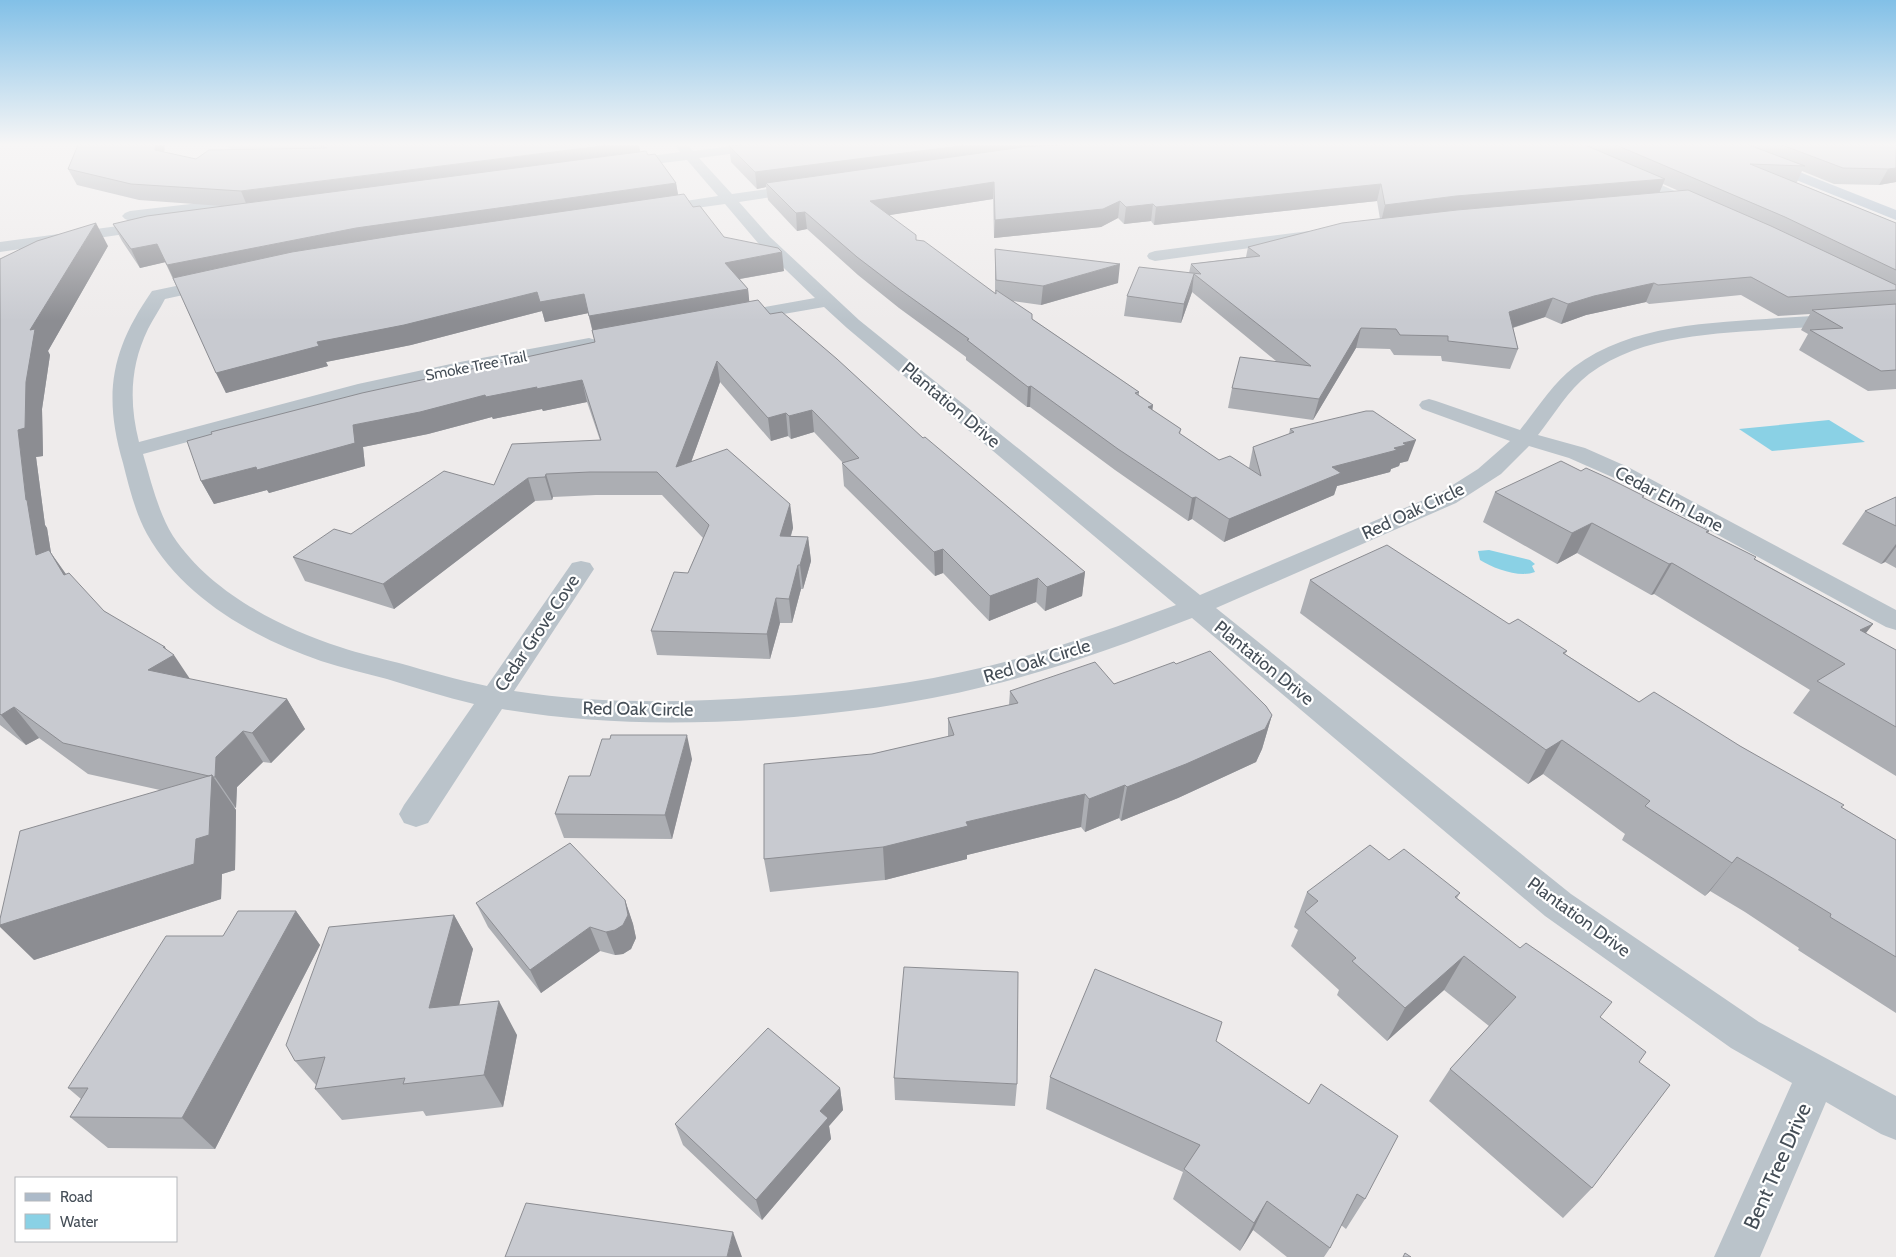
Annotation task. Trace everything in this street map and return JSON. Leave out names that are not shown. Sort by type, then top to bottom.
[{"type":"main road","points":[[1868,204],[1896,215]]},
{"type":"street","points":[[629,214],[701,204]]},
{"type":"street","name":"Plantation Drive","points":[[729,204],[827,301],[1558,905],[1745,1034],[1896,1119]]},
{"type":"street","points":[[1691,204],[1709,212]]},
{"type":"street","points":[[0,247],[266,205],[47,226]]},
{"type":"street","points":[[1155,256],[1327,234]]},
{"type":"street","name":"Red Oak Circle","points":[[234,279],[158,295],[130,351],[122,382],[122,415],[130,451],[150,516],[165,542],[187,568],[214,593],[238,610],[286,636],[331,654],[493,697],[595,709],[666,711],[735,710],[846,702],[918,692],[987,677],[1051,659],[1196,607],[1448,498],[1482,478],[1508,456],[1564,386],[1583,370],[1607,356],[1636,344],[1686,332],[1893,306]]},
{"type":"street","points":[[711,322],[827,301]]},
{"type":"street","name":"Smoke Tree Trail","points":[[130,451],[358,390],[460,368],[605,341]]},
{"type":"street","name":"Cedar Elm Lane","points":[[1429,405],[1523,438],[1577,453],[1634,478],[1896,622]]},
{"type":"street","name":"Cedar Grove Cove","points":[[416,814],[581,569]]},
{"type":"street","name":"Bent Tree Drive","points":[[1737,1257],[1817,1074]]},
{"type":"water","points":[[1829,420],[1865,442],[1772,451],[1739,429]]},
{"type":"water","points":[[1489,550],[1530,560],[1535,564],[1532,566],[1535,572],[1522,574],[1492,567],[1480,560],[1478,551]]},
{"type":"building","points":[[242,204],[529,204],[356,228],[167,265],[157,244],[131,249],[113,224],[147,216]]},
{"type":"building","points":[[617,204],[691,204],[693,207],[700,206],[724,237],[778,248],[782,252],[725,263],[748,289],[589,316],[584,294],[540,302],[537,292],[404,325],[317,342],[319,346],[216,373],[173,278],[292,252]]},
{"type":"building","points":[[787,204],[874,204],[916,235],[916,240],[924,241],[996,294],[996,290],[1032,314],[1032,319],[1139,392],[1135,393],[1153,405],[1148,407],[1181,429],[1179,433],[1219,460],[1230,456],[1261,476],[1253,447],[1294,432],[1290,429],[1366,411],[1373,411],[1416,440],[1403,443],[1406,445],[1394,448],[1397,450],[1332,467],[1341,473],[1229,519],[1196,497],[1192,498],[1118,449],[1031,386],[1028,387],[967,340],[969,339],[857,257],[805,212],[796,213]]},
{"type":"building","points":[[995,204],[1114,204],[1103,209],[995,220]]},
{"type":"building","points":[[1123,204],[1189,204],[1156,207],[1153,204],[1126,207]]},
{"type":"building","points":[[1530,204],[1719,204],[1896,285],[1896,290],[1788,297],[1751,277],[1658,285],[1654,283],[1594,296],[1568,304],[1553,298],[1509,312],[1518,349],[1448,341],[1448,336],[1400,335],[1396,329],[1361,328],[1319,399],[1232,388],[1240,357],[1311,366],[1194,274],[1184,304],[1127,296],[1139,267],[1201,274],[1191,264],[1260,256],[1248,247],[1342,223]]},
{"type":"building","points":[[1754,204],[1848,204],[1896,223],[1896,270]]},
{"type":"building","points":[[96,223],[30,330],[35,329],[26,382],[25,428],[18,430],[26,500],[36,555],[49,550],[64,575],[69,573],[104,611],[165,647],[163,647],[174,655],[148,670],[287,699],[252,733],[243,731],[216,757],[215,777],[63,743],[14,707],[0,714],[0,259],[37,241]]},
{"type":"building","points":[[995,249],[1120,264],[1043,286],[996,280]]},
{"type":"building","points":[[758,300],[770,314],[782,312],[837,359],[923,438],[925,437],[1085,572],[1047,587],[1038,578],[990,596],[943,549],[934,552],[842,463],[859,458],[812,410],[789,416],[786,413],[768,418],[717,361],[676,467],[727,449],[790,504],[780,536],[808,537],[789,599],[776,598],[767,634],[651,631],[674,572],[688,573],[709,525],[657,472],[546,474],[545,477],[528,478],[383,584],[293,557],[334,529],[351,534],[444,471],[494,485],[512,444],[601,440],[582,380],[486,397],[485,395],[420,412],[353,425],[355,443],[257,470],[256,467],[201,481],[187,441],[212,434],[211,432],[362,393],[595,342],[592,330]]},
{"type":"building","points":[[1896,304],[1896,370],[1881,371],[1810,330],[1843,328],[1812,310]]},
{"type":"building","points":[[1561,461],[1581,471],[1586,468],[1644,496],[1642,497],[1709,531],[1706,532],[1756,557],[1754,559],[1873,624],[1860,630],[1896,650],[1896,727],[1817,681],[1845,664],[1672,563],[1669,564],[1592,523],[1572,533],[1495,492]]},
{"type":"building","points":[[1896,497],[1896,526],[1865,511]]},
{"type":"building","points":[[1387,545],[1509,624],[1518,619],[1567,651],[1563,653],[1639,702],[1654,692],[1740,746],[1844,805],[1841,807],[1896,840],[1896,957],[1830,917],[1831,914],[1737,857],[1732,863],[1645,806],[1650,801],[1562,740],[1546,750],[1310,580]]},
{"type":"building","points":[[1210,651],[1266,706],[1272,715],[1265,729],[1186,764],[1127,787],[1125,785],[1089,799],[1085,794],[966,822],[968,826],[883,847],[764,859],[764,764],[872,754],[954,735],[948,718],[1018,703],[1010,691],[1095,662],[1114,684]]},
{"type":"building","points":[[611,735],[687,735],[665,815],[555,814],[569,776],[590,776],[602,739],[610,739]]},
{"type":"building","points":[[212,775],[209,835],[196,839],[194,864],[0,925],[20,831]]},
{"type":"building","points":[[570,843],[625,900],[628,915],[623,925],[615,930],[606,932],[590,927],[530,970],[476,903]]},
{"type":"building","points":[[1370,845],[1389,860],[1404,849],[1460,893],[1455,897],[1520,948],[1526,943],[1612,1002],[1600,1017],[1646,1052],[1639,1062],[1670,1085],[1592,1188],[1450,1069],[1516,997],[1464,956],[1405,1008],[1352,961],[1356,958],[1305,912],[1318,901],[1307,892]]},
{"type":"building","points":[[238,911],[296,911],[182,1118],[70,1117],[88,1088],[68,1088],[166,936],[223,936]]},
{"type":"building","points":[[454,915],[429,1008],[499,1001],[484,1075],[403,1084],[405,1078],[315,1089],[325,1057],[295,1061],[286,1045],[329,927]]},
{"type":"building","points":[[904,967],[1018,972],[1017,1084],[894,1078]]},
{"type":"building","points":[[1095,969],[1222,1022],[1216,1041],[1309,1104],[1321,1084],[1398,1136],[1365,1199],[1357,1194],[1330,1248],[1267,1201],[1254,1223],[1184,1169],[1200,1145],[1050,1077]]},
{"type":"building","points":[[768,1028],[840,1088],[820,1111],[828,1118],[756,1200],[675,1124]]},
{"type":"building","points":[[526,1203],[733,1232],[727,1257],[505,1257]]},
{"type":"building","points":[[1405,1253],[1411,1257],[1403,1257]]}]
